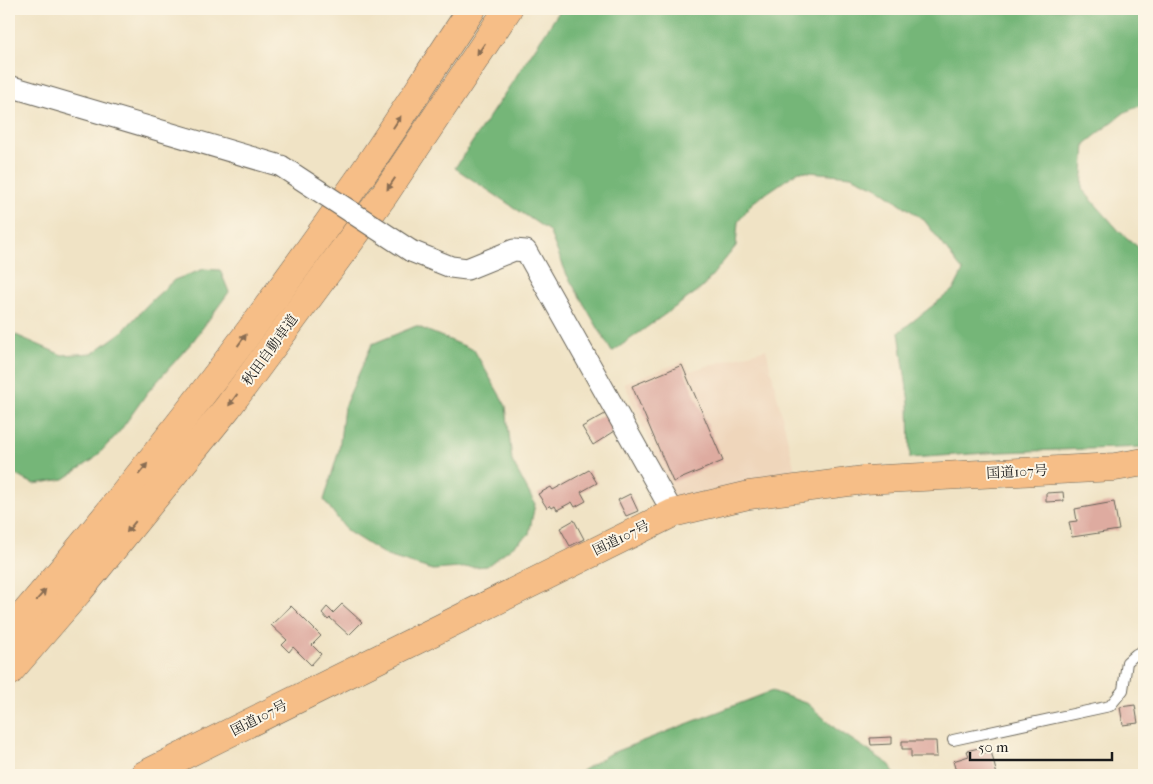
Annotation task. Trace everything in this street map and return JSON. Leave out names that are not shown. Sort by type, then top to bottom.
[{"type":"highway","name":"秋田自動車道","points":[[9,632],[57,576],[207,389],[360,178],[472,9]]},
{"type":"highway","name":"秋田自動車道","points":[[9,672],[78,592],[228,407],[384,194],[508,9]]},
{"type":"highway","name":"国道107号","points":[[144,775],[672,513],[749,495],[864,480],[1114,467],[1144,462]]},
{"type":"street","points":[[9,86],[281,166],[411,251],[451,267],[467,269],[514,250],[526,251],[672,513]]},
{"type":"lane","points":[[953,740],[1110,706],[1123,690],[1127,662],[1144,650]]},
{"type":"shaded area","points":[[766,349],[798,483],[726,490],[674,498],[624,383],[684,361],[690,371]]},
{"type":"green space","points":[[561,9],[1144,9],[1144,104],[1125,112],[1085,144],[1082,189],[1120,232],[1144,252],[1144,447],[1002,452],[910,458],[909,403],[899,332],[954,289],[963,271],[924,220],[878,188],[851,176],[799,171],[752,203],[738,222],[736,246],[702,288],[612,352],[567,275],[549,231],[455,168]]},
{"type":"green space","points":[[204,269],[220,270],[229,292],[193,341],[147,393],[120,431],[94,459],[64,479],[34,484],[9,472],[9,332],[62,355],[93,353],[123,331],[174,280]]},
{"type":"green space","points":[[416,326],[474,350],[506,406],[512,461],[535,504],[529,534],[487,566],[433,570],[387,556],[347,531],[324,500],[339,450],[344,407],[372,344]]},
{"type":"green space","points":[[772,691],[808,704],[836,729],[890,765],[895,775],[575,775],[609,754]]},
{"type":"building","points":[[682,365],[723,461],[673,482],[632,386]]},
{"type":"building","points":[[605,414],[615,431],[593,445],[582,427]]},
{"type":"building","points":[[589,470],[597,483],[581,492],[586,501],[575,507],[572,502],[557,510],[555,506],[552,508],[550,505],[547,508],[538,494],[551,487],[553,490]]},
{"type":"building","points":[[1063,492],[1064,501],[1046,502],[1046,493]]},
{"type":"building","points":[[630,494],[638,511],[626,516],[618,500]]},
{"type":"building","points":[[1114,502],[1119,530],[1072,537],[1069,522],[1077,521],[1075,509]]},
{"type":"building","points":[[574,520],[584,539],[570,546],[560,528]]},
{"type":"building","points":[[342,604],[362,622],[349,635],[330,618],[328,620],[322,613],[327,607],[333,613]]},
{"type":"building","points":[[291,606],[321,636],[312,645],[321,654],[311,665],[293,647],[289,652],[282,645],[287,640],[271,625]]},
{"type":"building","points":[[1135,705],[1138,723],[1123,725],[1120,707]]},
{"type":"building","points":[[892,737],[892,744],[871,745],[870,738]]},
{"type":"building","points":[[902,741],[936,741],[937,757],[911,757],[911,749],[902,749]]},
{"type":"building","points":[[982,747],[984,753],[991,751],[997,775],[957,775],[953,761],[969,756],[967,751]]}]
